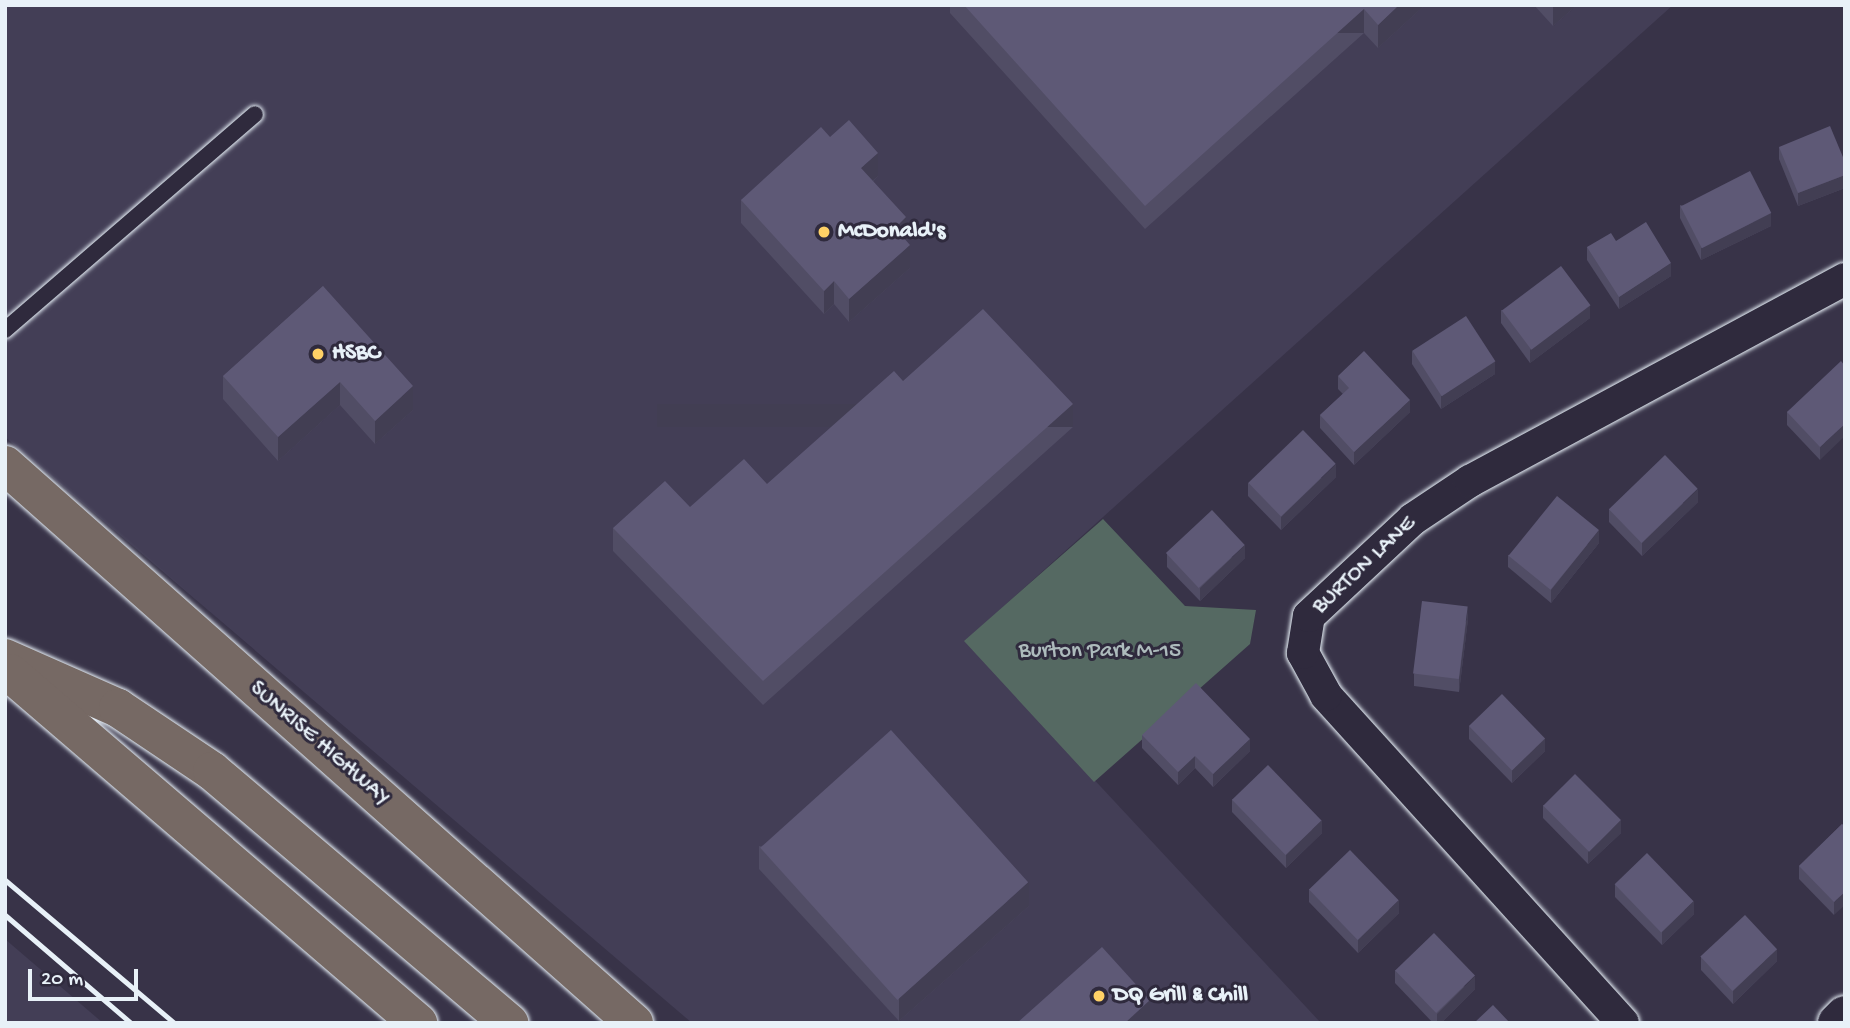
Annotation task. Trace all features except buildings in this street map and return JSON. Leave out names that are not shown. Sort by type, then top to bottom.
[{"type":"highway","name":"SUNRISE HIGHWAY","points":[[5,465],[634,1023]]},
{"type":"highway","points":[[5,657],[118,708],[212,771],[509,1023]]},
{"type":"highway","points":[[5,669],[418,1023]]},
{"type":"street","name":"BURTON LANE","points":[[1623,1023],[1326,695],[1303,653],[1309,616],[1413,519],[1470,481],[1845,279]]},
{"type":"street","points":[[1837,1023],[1845,1015]]},
{"type":"lane","points":[[5,330],[256,114]]},
{"type":"shaded area","points":[[5,5],[1673,5],[965,641],[1321,1023],[692,1023],[5,437]]},
{"type":"shaded area","points":[[5,939],[103,1023],[5,1023]]},
{"type":"green space","name":"Burton Park M-15","points":[[1103,519],[1185,606],[1256,610],[1250,644],[1094,782],[964,641]]},
{"type":"railway","points":[[5,880],[174,1023]]},
{"type":"railway","points":[[5,915],[131,1023]]},
{"type":"place","name":"McDonald's","points":[[824,232]]},
{"type":"place","name":"HSBC","points":[[318,354]]},
{"type":"place","name":"DQ Grill & Chill","points":[[1099,996]]}]
